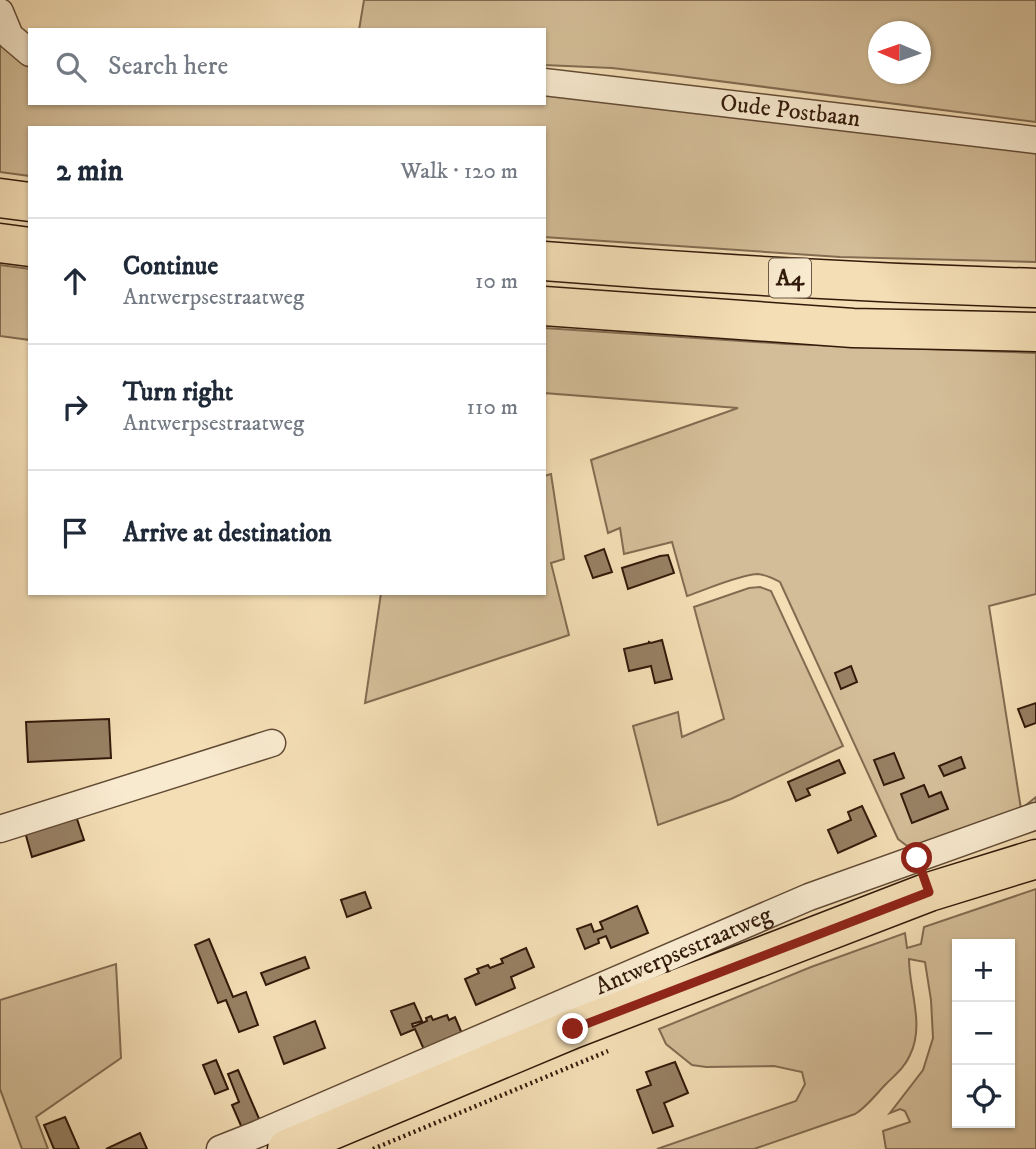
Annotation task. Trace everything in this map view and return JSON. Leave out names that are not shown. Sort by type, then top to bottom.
[{"type":"main road","points":[[0,198],[28,202]]},
{"type":"main road","points":[[0,243],[28,247]]},
{"type":"main road","name":"A4","points":[[546,261],[857,282],[1036,288]]},
{"type":"main road","name":"A4","points":[[546,306],[853,328],[1036,332]]},
{"type":"main road","name":"Antwerpsestraatweg","points":[[286,1149],[573,1029],[923,875],[1036,859]]},
{"type":"street","points":[[0,12],[10,36],[28,51]]},
{"type":"street","name":"Oude Postbaan","points":[[546,82],[1036,140]]},
{"type":"street","points":[[0,829],[272,743]]},
{"type":"street","name":"Antwerpsestraatweg","points":[[220,1149],[809,897],[923,875],[1036,816]]},
{"type":"shaded area","points":[[364,0],[1036,0],[1036,122],[612,68],[546,65],[546,28],[359,28]]},
{"type":"shaded area","points":[[0,30],[28,57],[28,105],[546,105],[546,83],[1036,143],[1036,262],[840,257],[546,237],[546,126],[28,126],[28,176],[0,172]]},
{"type":"shaded area","points":[[0,265],[28,269],[28,340],[0,336]]},
{"type":"shaded area","points":[[546,328],[787,344],[1036,353],[1036,594],[989,606],[1021,809],[1036,797],[1036,809],[911,849],[898,839],[780,582],[764,575],[751,575],[687,596],[672,542],[624,554],[620,528],[608,533],[591,460],[738,408],[546,393]]},
{"type":"shaded area","points":[[551,474],[564,559],[551,563],[569,635],[365,703],[381,595],[546,595],[546,475]]},
{"type":"shaded area","points":[[760,587],[771,591],[843,746],[731,799],[658,825],[633,726],[678,712],[682,737],[724,719],[694,607],[749,588]]},
{"type":"shaded area","points":[[1036,889],[1036,1149],[886,1149],[883,1131],[910,1122],[905,1111],[900,1109],[890,1113],[923,1070],[933,1038],[925,962],[909,959],[916,1020],[914,1044],[903,1067],[859,1111],[754,1149],[657,1149],[796,1101],[805,1084],[802,1072],[774,1066],[692,1065],[666,1044],[659,1029],[811,967],[905,933],[907,948],[921,944],[924,927]]},
{"type":"shaded area","points":[[116,964],[121,1058],[36,1117],[48,1149],[22,1149],[0,1089],[0,1000]]},
{"type":"building","points":[[604,549],[612,572],[593,578],[585,556]]},
{"type":"building","points":[[668,555],[674,573],[628,589],[622,568]]},
{"type":"building","points":[[662,640],[672,679],[655,683],[651,666],[629,671],[624,649]]},
{"type":"building","points":[[851,666],[857,682],[841,689],[835,673]]},
{"type":"building","points":[[1036,703],[1036,723],[1025,727],[1018,709]]},
{"type":"building","points":[[109,719],[111,758],[28,762],[26,722]]},
{"type":"building","points":[[894,753],[904,778],[884,785],[874,760]]},
{"type":"building","points":[[961,757],[965,768],[944,776],[939,766]]},
{"type":"building","points":[[839,760],[845,773],[807,789],[810,795],[796,801],[788,782]]},
{"type":"building","points":[[924,785],[929,797],[941,792],[948,809],[912,823],[901,794]]},
{"type":"building","points":[[862,806],[876,836],[838,853],[828,830],[851,820],[848,812]]},
{"type":"building","points":[[76,816],[84,840],[32,857],[25,832]]},
{"type":"building","points":[[365,892],[371,908],[347,917],[341,900]]},
{"type":"building","points":[[637,906],[648,933],[611,948],[606,936],[598,939],[599,943],[585,949],[577,929],[591,924],[594,932],[603,929],[600,922]]},
{"type":"building","points":[[209,939],[233,997],[246,992],[258,1025],[239,1032],[226,1000],[218,1003],[195,945]]},
{"type":"building","points":[[526,948],[534,967],[511,977],[515,988],[476,1005],[465,979],[479,973],[477,969],[503,963],[501,959]]},
{"type":"building","points":[[305,957],[309,968],[266,985],[261,973]]},
{"type":"building","points":[[414,1003],[422,1021],[412,1024],[413,1027],[427,1021],[426,1018],[431,1016],[433,1020],[447,1015],[449,1020],[455,1017],[463,1036],[425,1052],[415,1029],[401,1035],[391,1011]]},
{"type":"building","points":[[315,1021],[325,1048],[284,1064],[274,1037]]},
{"type":"building","points":[[216,1060],[228,1089],[215,1094],[203,1065]]},
{"type":"building","points":[[675,1062],[688,1093],[664,1103],[673,1126],[653,1133],[637,1090],[651,1085],[646,1072]]},
{"type":"building","points":[[238,1070],[260,1121],[242,1128],[232,1105],[239,1102],[228,1074]]},
{"type":"building","points":[[65,1117],[79,1149],[54,1149],[44,1125]]},
{"type":"building","points":[[140,1133],[147,1149],[106,1149]]},
{"type":"route","points":[[573,1029],[929,892],[917,858]]}]
